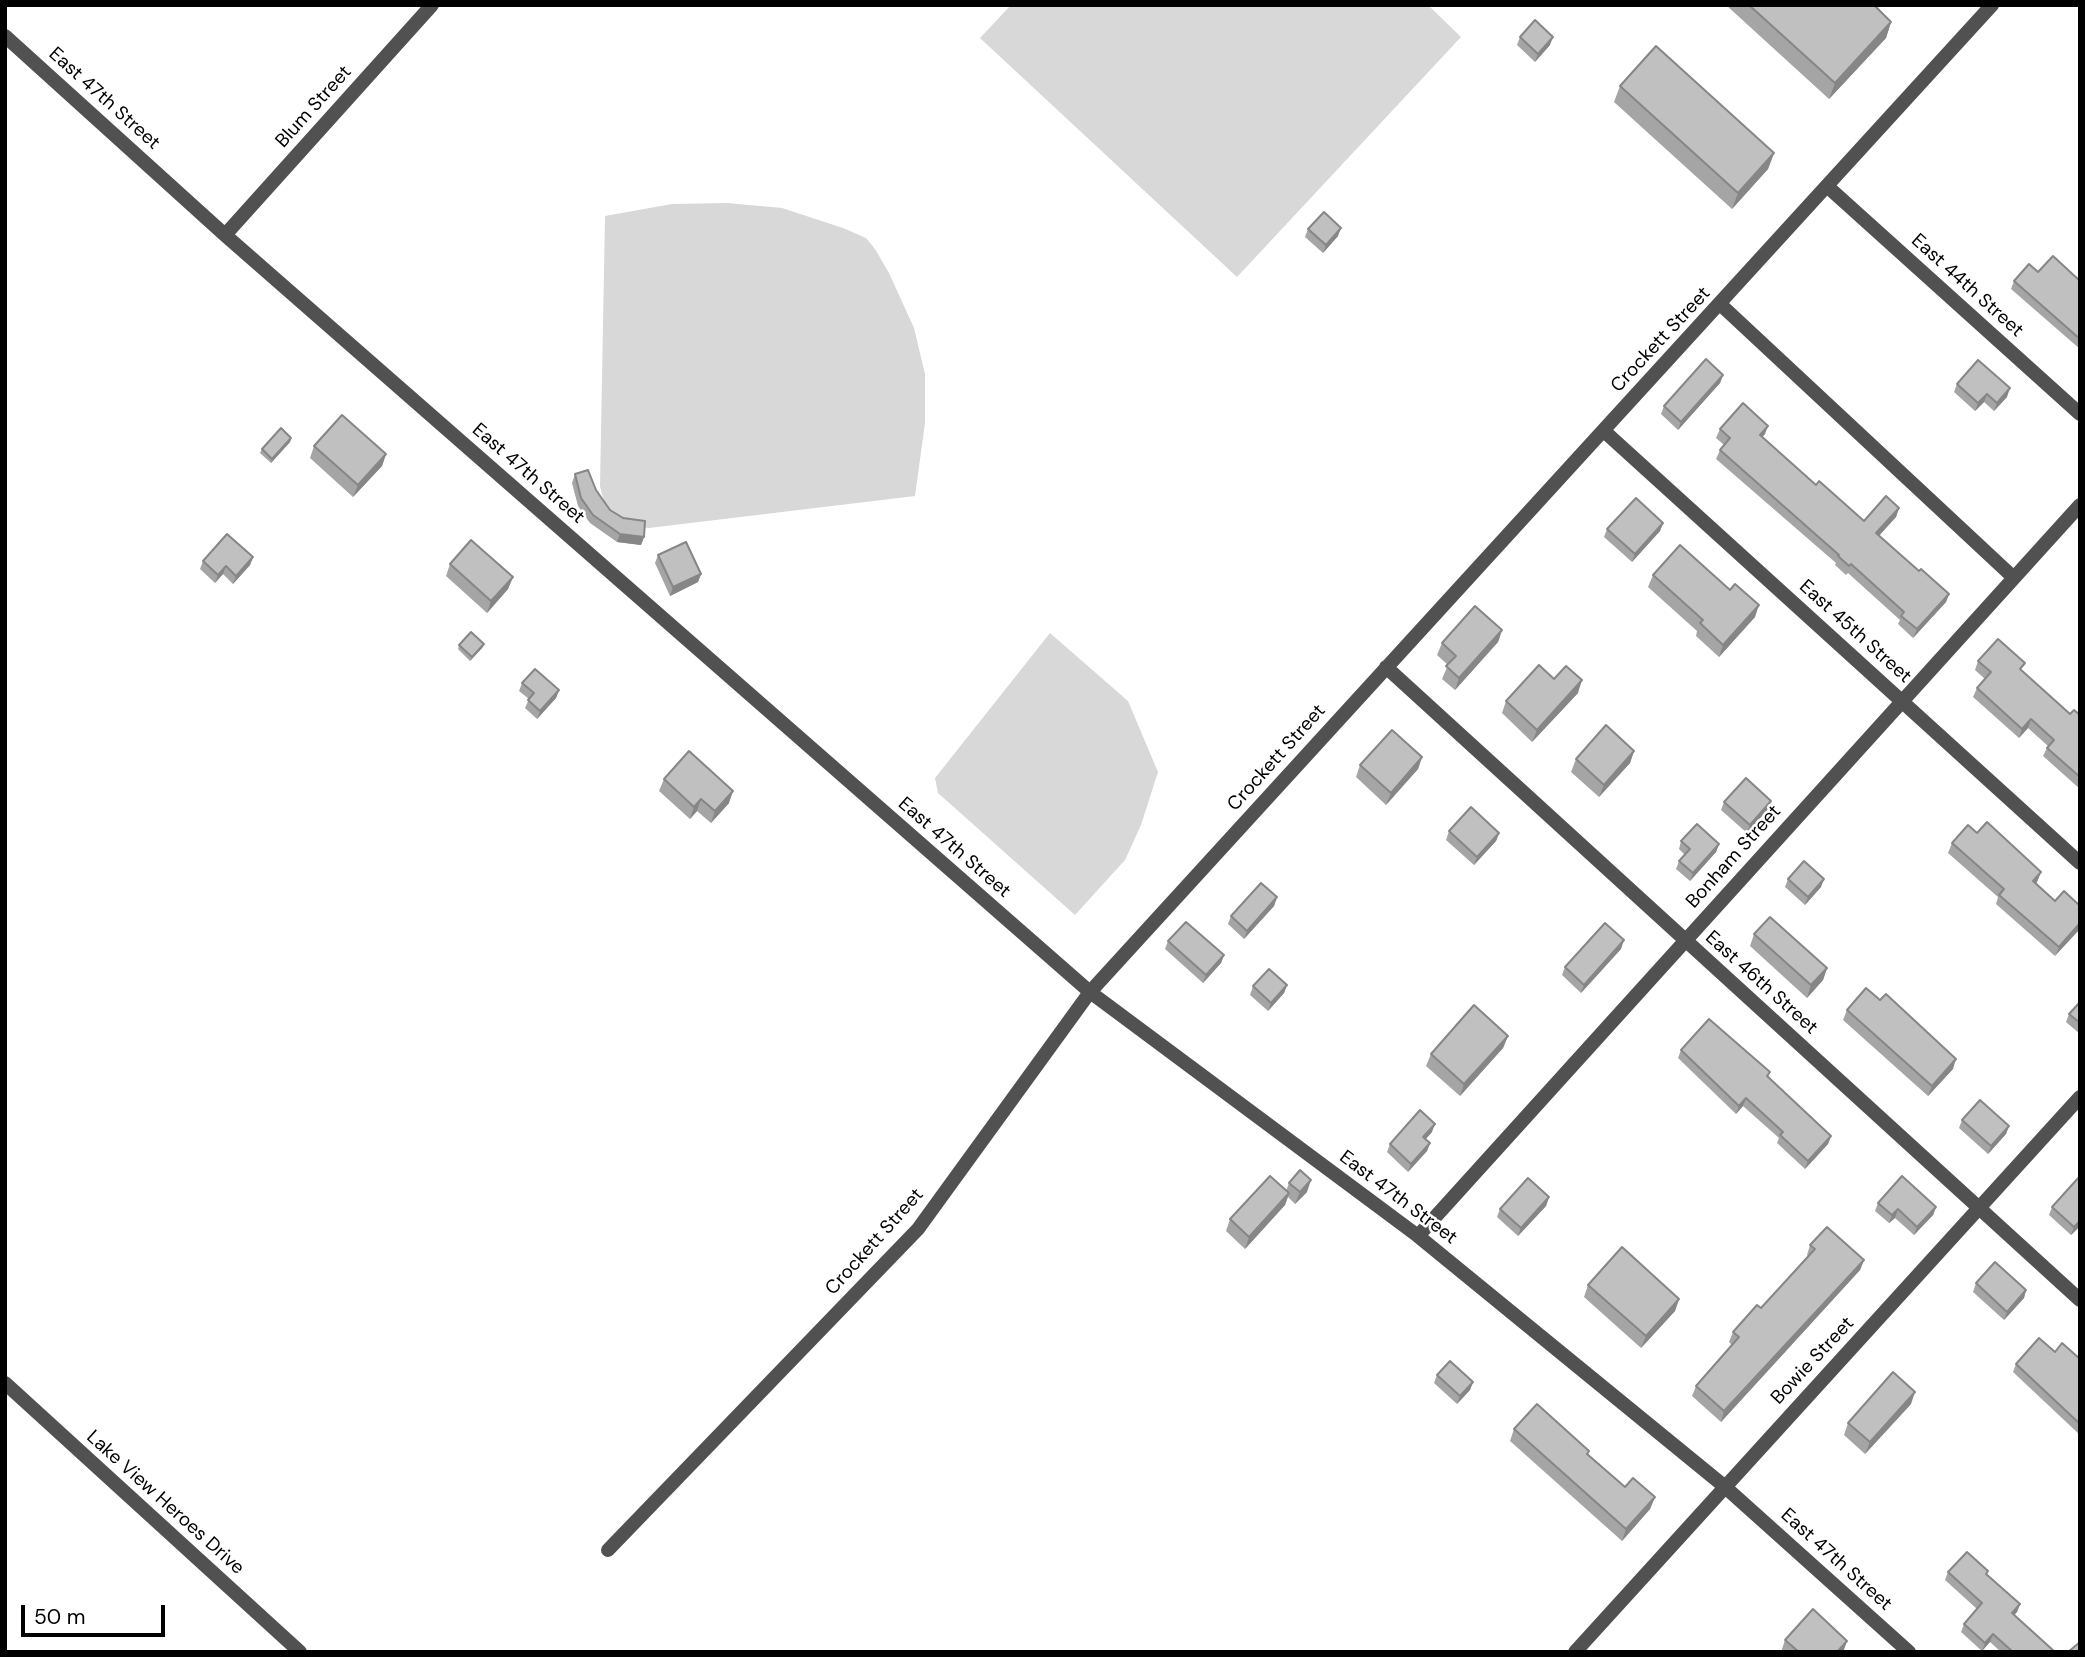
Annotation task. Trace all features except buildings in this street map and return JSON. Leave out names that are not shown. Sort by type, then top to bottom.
[{"type":"street","name":"Blum Street","points":[[225,235],[432,5]]},
{"type":"street","name":"Crockett Street","points":[[608,1550],[918,1229],[1090,992],[1992,5]]},
{"type":"street","name":"East 47th Street","points":[[5,36],[225,235],[1090,992],[1418,1236],[1724,1486],[1909,1652]]},
{"type":"street","name":"East 44th Street","points":[[1828,187],[2080,414]]},
{"type":"street","points":[[1720,304],[2014,578]]},
{"type":"street","name":"East 45th Street","points":[[1604,431],[2080,863]]},
{"type":"street","name":"Bonham Street","points":[[1418,1236],[2080,505]]},
{"type":"street","name":"East 46th Street","points":[[1386,667],[2080,1300]]},
{"type":"street","name":"Bowie Street","points":[[1575,1652],[2080,1097]]},
{"type":"street","name":"Lake View Heroes Drive","points":[[5,1383],[300,1652]]},
{"type":"shaded area","points":[[1011,5],[1428,5],[1461,37],[1237,277],[980,38]]},
{"type":"shaded area","points":[[727,203],[782,208],[866,238],[875,249],[914,328],[925,374],[925,423],[915,496],[649,528],[622,521],[606,505],[600,486],[605,216],[672,204]]},
{"type":"shaded area","points":[[1050,633],[1128,701],[1158,772],[1141,825],[1125,860],[1075,915],[938,793],[935,778]]}]
